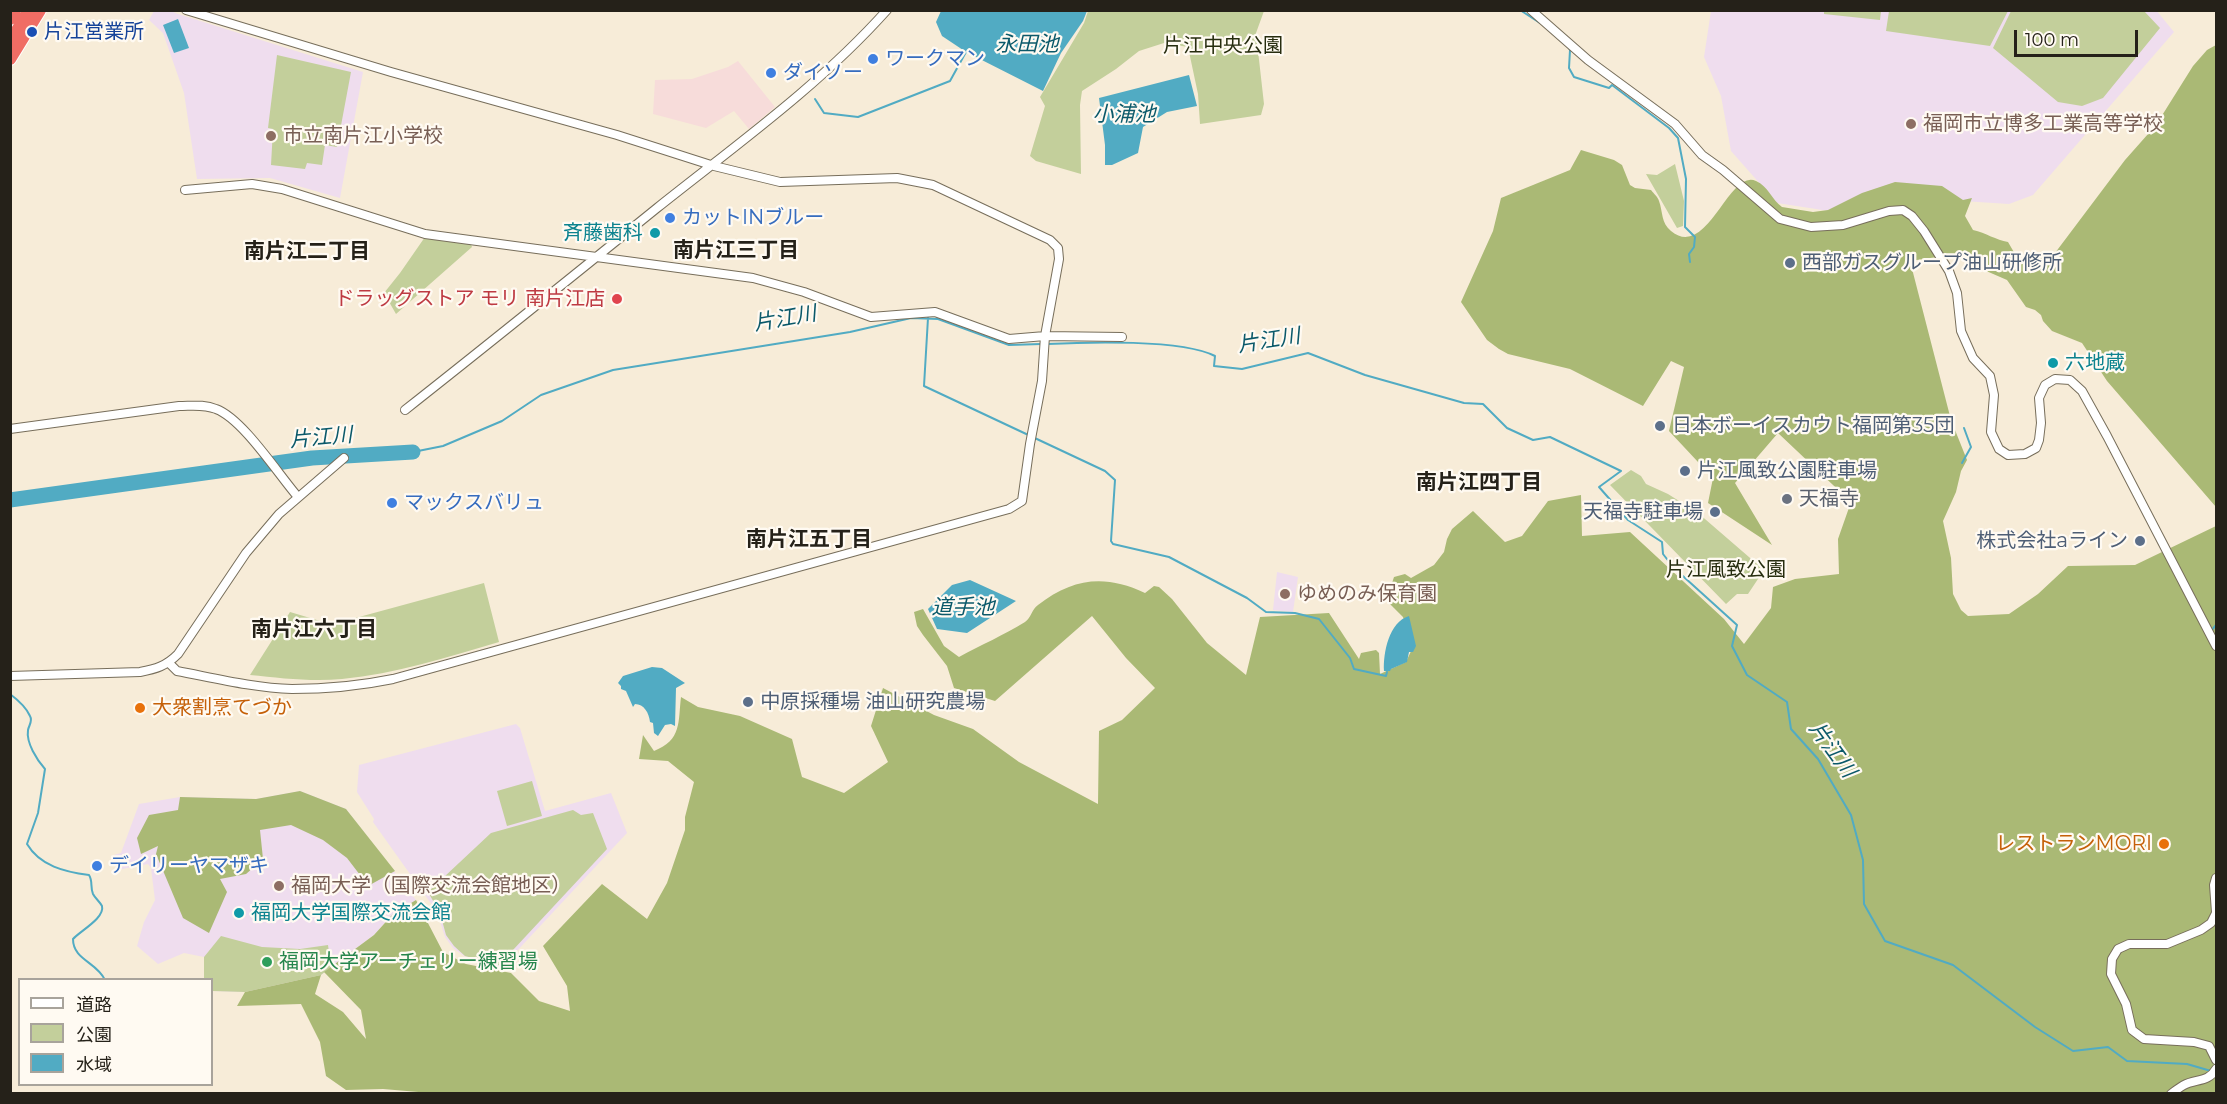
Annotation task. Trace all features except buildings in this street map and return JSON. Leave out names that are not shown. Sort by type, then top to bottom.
[{"type":"highway","points":[[10,16],[14,10]]},
{"type":"highway","points":[[10,44],[30,10]]},
{"type":"highway","points":[[10,59],[40,10]]},
{"type":"street","points":[[169,663],[177,671],[289,689],[331,688],[393,679],[1009,509],[1022,501],[1031,436],[1042,381],[1043,349],[1059,259],[1058,248],[1050,240],[933,185],[911,179],[780,182],[714,166],[617,135],[391,72],[186,10]]},
{"type":"street","points":[[405,410],[714,166],[836,65],[887,10]]},
{"type":"street","points":[[1531,10],[1588,60],[1675,124],[1702,154],[1780,219],[1811,226],[1844,225],[1888,211],[1903,210],[1912,216],[1949,271],[1957,293],[1961,331],[1973,358],[1990,376],[1994,394],[1991,432],[1999,449],[2008,455],[2025,454],[2036,448],[2041,423],[2039,398],[2045,385],[2055,379],[2070,380],[2082,391],[2107,436],[2217,646]]},
{"type":"street","points":[[185,190],[237,184],[272,187],[425,234],[753,278],[804,292],[871,317],[935,312],[1009,339],[1045,336],[1122,338]]},
{"type":"street","points":[[10,429],[179,406],[202,405],[216,409],[236,421],[298,497]]},
{"type":"street","points":[[10,676],[140,672],[159,668],[169,663],[184,645],[246,553],[279,514],[344,458]]},
{"type":"street","points":[[2217,878],[2214,885],[2217,913],[2211,923],[2167,944],[2129,944],[2118,949],[2112,959],[2111,974],[2126,1004],[2132,1030],[2144,1039],[2194,1042],[2209,1046],[2217,1059]]},
{"type":"street","points":[[2171,1094],[2186,1084],[2204,1080],[2214,1074],[2217,1069]]},
{"type":"shaded area","name":"福岡市立博多工業高等学校","points":[[2156,10],[2174,32],[2033,195],[2009,204],[1900,197],[1842,213],[1777,203],[1731,151],[1721,96],[1704,57],[1711,11]]},
{"type":"shaded area","name":"市立南片江小学校","points":[[154,11],[171,11],[363,72],[340,198],[270,178],[197,179],[184,93],[163,33],[149,20]]},
{"type":"shaded area","points":[[738,61],[775,107],[749,129],[734,111],[706,128],[653,114],[655,80],[692,79],[728,67]]},
{"type":"shaded area","name":"ゆめのみ保育園","points":[[1277,572],[1298,577],[1293,612],[1273,610]]},
{"type":"shaded area","points":[[516,724],[520,728],[545,811],[611,793],[627,833],[501,968],[464,956],[453,948],[445,937],[437,912],[373,822],[374,819],[357,792],[359,765]]},
{"type":"shaded area","name":"福岡大学（国際交流会館地区）","points":[[300,791],[346,809],[416,900],[393,914],[374,935],[321,975],[245,992],[213,991],[213,978],[204,978],[204,957],[184,953],[158,964],[137,946],[144,922],[155,900],[151,868],[148,864],[117,870],[114,855],[121,853],[139,804],[180,797],[256,799]]},
{"type":"green space","points":[[1824,10],[1881,11],[1880,20],[1824,14]]},
{"type":"green space","points":[[1889,10],[2008,11],[1990,46],[1886,31]]},
{"type":"green space","name":"片江中央公園","points":[[1088,11],[1264,11],[1256,33],[1264,104],[1261,115],[1200,124],[1198,94],[1188,47],[1164,43],[1139,51],[1082,91],[1080,105],[1081,174],[1036,161],[1030,156],[1045,106],[1040,97],[1084,23]]},
{"type":"green space","points":[[2011,11],[2144,11],[2160,28],[2103,98],[2082,106],[2058,102],[1993,48]]},
{"type":"green space","points":[[2216,45],[2216,507],[2107,381],[2082,343],[2052,331],[2041,315],[2026,307],[2007,280],[1957,254],[1910,261],[1951,420],[1967,460],[1943,521],[1951,558],[1953,594],[1961,610],[1968,616],[2009,614],[2038,594],[2068,566],[2135,565],[2216,526],[2216,1093],[442,1094],[383,1089],[346,1090],[326,1076],[320,1042],[301,1004],[237,1006],[245,992],[321,975],[315,994],[343,1012],[366,1039],[361,1010],[324,972],[374,935],[393,914],[416,900],[443,952],[466,964],[511,973],[539,1001],[570,1011],[567,986],[543,946],[602,884],[647,919],[667,883],[685,830],[685,817],[694,782],[668,761],[639,759],[643,735],[654,751],[663,747],[674,736],[679,722],[681,697],[698,707],[740,716],[792,739],[802,777],[844,793],[888,762],[871,726],[883,688],[934,715],[973,729],[1019,762],[1098,804],[1099,731],[1122,720],[1155,688],[1126,658],[1092,616],[995,701],[954,688],[947,666],[917,626],[914,612],[923,609],[944,646],[959,657],[1025,622],[1038,605],[1077,584],[1103,581],[1145,593],[1154,586],[1159,587],[1172,599],[1207,643],[1246,675],[1260,617],[1329,613],[1359,659],[1361,653],[1376,650],[1379,653],[1380,674],[1406,662],[1412,649],[1403,617],[1389,603],[1389,592],[1394,577],[1405,574],[1411,578],[1434,565],[1444,552],[1452,529],[1473,511],[1505,542],[1522,536],[1548,501],[1581,495],[1582,536],[1630,532],[1724,619],[1744,644],[1771,608],[1773,587],[1795,579],[1839,574],[1838,539],[1851,502],[1778,433],[1735,483],[1772,545],[1708,503],[1713,478],[1669,431],[1684,367],[1671,361],[1643,406],[1570,369],[1508,354],[1487,340],[1461,302],[1493,231],[1501,198],[1570,170],[1581,150],[1614,160],[1622,165],[1630,185],[1651,190],[1658,200],[1668,228],[1684,237],[1696,234],[1707,225],[1736,188],[1746,181],[1760,183],[1782,207],[1813,212],[1828,210],[1862,193],[1895,182],[1942,186],[1963,200],[1972,198],[1965,216],[1973,230],[2008,242],[2022,262],[2033,261],[2055,253],[2125,160],[2156,125],[2193,66],[2207,50]]},
{"type":"green space","points":[[277,55],[351,72],[337,147],[325,145],[322,165],[307,163],[305,169],[271,165],[273,129],[268,128]]},
{"type":"green space","points":[[1675,164],[1684,201],[1683,226],[1677,228],[1646,174],[1657,175]]},
{"type":"green space","points":[[425,237],[471,244],[472,247],[396,314],[384,293]]},
{"type":"green space","name":"片江風致公園","points":[[1631,470],[1641,476],[1646,484],[1668,494],[1698,513],[1764,570],[1748,594],[1737,594],[1726,604],[1610,485]]},
{"type":"green space","points":[[484,583],[499,642],[421,664],[362,677],[319,680],[250,675],[290,612],[327,623],[348,620]]},
{"type":"green space","points":[[532,781],[542,816],[507,826],[497,791]]},
{"type":"green space","points":[[300,791],[346,809],[395,871],[359,891],[360,875],[347,858],[323,840],[291,825],[260,830],[263,859],[246,874],[220,879],[227,892],[209,933],[183,918],[156,854],[158,846],[141,854],[137,838],[149,815],[178,810],[180,797],[256,799]]},
{"type":"green space","points":[[573,810],[581,815],[593,813],[607,849],[499,965],[465,956],[446,935],[440,913],[428,892],[491,833]]},
{"type":"green space","name":"福岡大学アーチェリー練習場","points":[[221,936],[262,947],[300,949],[328,945],[331,967],[321,975],[245,992],[213,991],[213,978],[204,978],[204,957]]},
{"type":"water","name":"永田池","points":[[941,10],[1087,11],[1083,21],[1061,53],[1043,91],[966,52],[942,36],[936,22]]},
{"type":"water","points":[[178,19],[189,48],[174,53],[163,25]]},
{"type":"water","name":"小浦池","points":[[1189,75],[1197,106],[1167,112],[1143,127],[1138,153],[1112,165],[1105,165],[1099,98]]},
{"type":"water","name":"道手池","points":[[970,580],[1016,601],[967,633],[937,629],[928,609],[952,585]]},
{"type":"water","points":[[1409,616],[1416,646],[1413,652],[1409,652],[1407,662],[1390,671],[1384,671],[1386,647],[1392,631],[1402,619]]},
{"type":"water","points":[[652,667],[662,668],[685,683],[676,688],[675,726],[665,725],[658,736],[654,733],[653,723],[650,722],[646,710],[638,704],[633,707],[626,691],[621,689],[618,683],[623,676]]},
{"type":"waterway","points":[[1520,10],[1540,23]]},
{"type":"waterway","points":[[1569,48],[1569,68],[1574,77],[1609,88],[1612,85],[1669,128],[1678,138],[1686,179],[1685,227],[1695,237],[1694,247],[1689,254],[1690,262]]},
{"type":"waterway","points":[[815,99],[824,113],[858,117],[950,81],[966,52]]},
{"type":"waterway","name":"片江川","points":[[413,452],[443,446],[502,421],[541,395],[613,370],[850,332],[911,318],[938,319],[1009,345],[1041,344]]},
{"type":"waterway","points":[[928,318],[924,386],[1105,471],[1115,480],[1111,541],[1113,544],[1169,557],[1247,598],[1266,612],[1295,613],[1319,619],[1350,658],[1354,669],[1386,676],[1387,672]]},
{"type":"waterway","name":"片江川","points":[[1047,344],[1158,344],[1200,351],[1215,356],[1214,366],[1242,369],[1308,353],[1365,375],[1464,403],[1483,404],[1507,428],[1533,440],[1550,437],[1621,471],[1599,487],[1628,520],[1662,542],[1663,554],[1674,568],[1737,625],[1732,646],[1747,675],[1787,702],[1791,729],[1818,759],[1851,815],[1863,860],[1864,904],[1885,941],[1953,965],[2035,1027],[2073,1051],[2108,1047],[2127,1061],[2187,1064],[2211,1071]]},
{"type":"waterway","points":[[1962,463],[1971,447],[1964,428]]},
{"type":"waterway","name":"片江川","points":[[10,500],[312,458],[413,452]]},
{"type":"waterway","points":[[2211,631],[2216,625]]},
{"type":"waterway","points":[[10,694],[22,704],[30,716],[28,730],[30,746],[45,769],[38,813],[27,844],[32,852],[46,863],[71,872],[89,875],[93,894],[102,906],[102,911],[96,920],[73,939],[77,952],[104,978]]},
{"type":"place","name":"片江営業所","points":[[32,32]]},
{"type":"place","name":"ワークマン","points":[[873,59]]},
{"type":"place","name":"ダイソー","points":[[771,73]]},
{"type":"place","name":"福岡市立博多工業高等学校","points":[[1911,124]]},
{"type":"place","name":"市立南片江小学校","points":[[271,136]]},
{"type":"place","name":"カットINブルー","points":[[670,218]]},
{"type":"place","name":"斉藤歯科","points":[[655,233]]},
{"type":"place","name":"西部ガスグループ油山研修所","points":[[1790,263]]},
{"type":"place","name":"ドラッグストア モリ 南片江店","points":[[617,299]]},
{"type":"place","name":"六地蔵","points":[[2053,363]]},
{"type":"place","name":"日本ボーイスカウト福岡第35団","points":[[1660,426]]},
{"type":"place","name":"片江風致公園駐車場","points":[[1685,471]]},
{"type":"place","name":"天福寺","points":[[1787,499]]},
{"type":"place","name":"マックスバリュ","points":[[392,503]]},
{"type":"place","name":"天福寺駐車場","points":[[1715,512]]},
{"type":"place","name":"株式会社aライン","points":[[2140,541]]},
{"type":"place","name":"ゆめのみ保育園","points":[[1285,594]]},
{"type":"place","name":"中原採種場 油山研究農場","points":[[748,702]]},
{"type":"place","name":"大衆割烹てづか","points":[[140,708]]},
{"type":"place","name":"レストランMORI","points":[[2164,844]]},
{"type":"place","name":"デイリーヤマザキ","points":[[97,866]]},
{"type":"place","name":"福岡大学（国際交流会館地区）","points":[[279,886]]},
{"type":"place","name":"福岡大学国際交流会館","points":[[239,913]]},
{"type":"place","name":"福岡大学アーチェリー練習場","points":[[267,962]]},
{"type":"district","name":"南片江三丁目","points":[[736,251]]},
{"type":"district","name":"南片江二丁目","points":[[307,252]]},
{"type":"district","name":"南片江四丁目","points":[[1479,483]]},
{"type":"district","name":"南片江五丁目","points":[[809,540]]},
{"type":"district","name":"南片江六丁目","points":[[314,630]]}]
